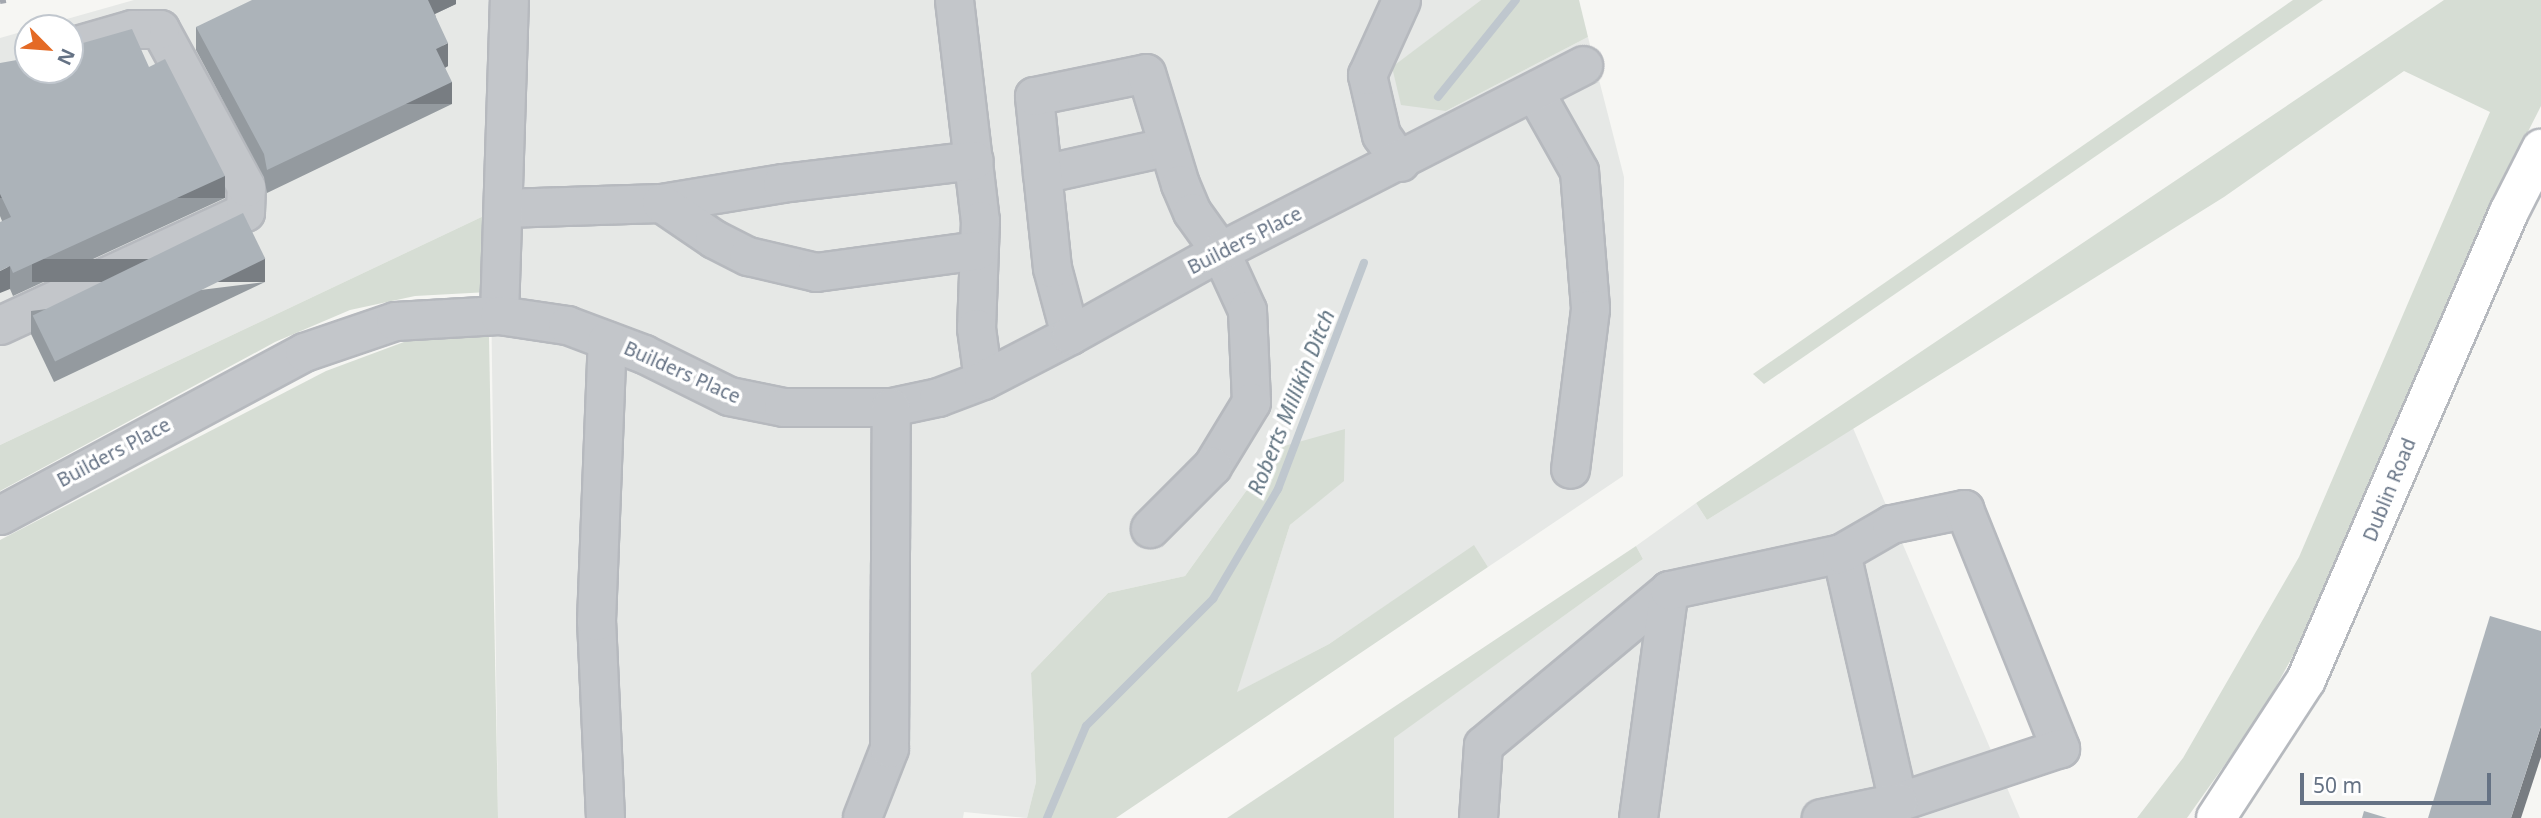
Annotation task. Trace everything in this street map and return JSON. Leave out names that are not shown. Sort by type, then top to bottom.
[{"type":"main road","name":"Dublin Road","points":[[2216,818],[2306,680],[2503,225],[2541,149]]},
{"type":"street","points":[[499,315],[509,0]]},
{"type":"street","points":[[954,0],[974,160],[978,250],[976,328],[983,380]]},
{"type":"street","points":[[1400,162],[1381,135],[1367,75],[1401,0]]},
{"type":"street","points":[[1,321],[245,212],[246,187],[160,29],[132,29],[84,43]]},
{"type":"street","name":"Builders Place","points":[[0,514],[304,352],[395,321],[499,315],[567,325],[746,402],[818,411],[891,407],[983,380],[1220,251],[1400,162],[1583,65]]},
{"type":"street","points":[[1070,335],[1052,268],[1034,96],[1146,73],[1165,147],[1192,212],[1220,251],[1247,310],[1251,402],[1212,466],[1150,528]]},
{"type":"street","points":[[1534,91],[1578,171],[1590,309],[1570,470]]},
{"type":"street","points":[[1042,174],[1165,147]]},
{"type":"street","points":[[503,208],[661,203],[782,183],[974,160]]},
{"type":"street","points":[[661,203],[714,239],[790,269],[849,271],[978,250]]},
{"type":"street","points":[[605,818],[596,621],[607,340]]},
{"type":"street","points":[[862,817],[888,748],[891,407]]},
{"type":"street","points":[[1478,818],[1483,745],[1669,590],[1841,553],[1891,524],[1964,509],[2060,748],[1898,802],[1821,818]]},
{"type":"street","points":[[1841,553],[1898,802]]},
{"type":"street","points":[[1638,818],[1669,590]]},
{"type":"shaded area","points":[[134,0],[1481,0],[1393,67],[1446,111],[1588,37],[1624,177],[1623,476],[1488,567],[1474,546],[1329,644],[1236,693],[1290,525],[1344,480],[1277,448],[1185,576],[1108,593],[1031,673],[1036,782],[1027,818],[964,812],[963,818],[498,818],[490,213],[0,445],[0,38],[14,34],[14,84],[84,84],[84,14]]},
{"type":"shaded area","points":[[1481,0],[1579,0],[1588,37],[1446,111],[1401,105],[1392,67]]},
{"type":"shaded area","points":[[2293,0],[2323,0],[1764,384],[1753,374]]},
{"type":"shaded area","points":[[2444,0],[2541,0],[2541,106],[2498,191],[2321,605],[2262,712],[2187,818],[2137,818],[2183,758],[2299,557],[2490,112],[2404,71],[2224,197],[1707,520],[1696,503]]},
{"type":"shaded area","points":[[490,213],[489,292],[415,296],[350,310],[275,342],[0,491],[0,445]]},
{"type":"shaded area","points":[[489,336],[498,818],[0,818],[0,540],[326,371],[412,339]]},
{"type":"shaded area","points":[[1853,428],[2020,818],[1394,818],[1393,738],[1643,559],[1636,546],[1696,503],[1707,520]]},
{"type":"shaded area","points":[[1345,429],[1344,481],[1290,525],[1237,692],[1329,644],[1474,545],[1488,567],[1116,818],[1027,818],[1036,782],[1031,673],[1108,593],[1185,576],[1277,448]]},
{"type":"shaded area","points":[[1636,546],[1643,559],[1394,738],[1394,818],[1227,818]]},
{"type":"building","points":[[252,0],[428,0],[448,43],[436,49],[452,82],[267,170],[264,154],[196,27]]},
{"type":"building","points":[[132,29],[149,67],[165,59],[225,176],[13,273],[10,266],[0,271],[0,222],[11,217],[0,194],[0,63],[14,60],[14,84],[84,84],[84,43]]},
{"type":"building","points":[[243,213],[265,259],[55,361],[33,316]]},
{"type":"building","points":[[2490,616],[2541,631],[2541,726],[2511,818],[2428,818]]},
{"type":"building","points":[[2364,811],[2387,818],[2362,818]]},
{"type":"waterway","name":"Roberts Millikin Ditch","points":[[1438,97],[1516,0]]},
{"type":"waterway","name":"Roberts Millikin Ditch","points":[[1047,818],[1086,726],[1213,599],[1278,489],[1364,263]]},
{"type":"railway","points":[[0,1],[6,0]]}]
